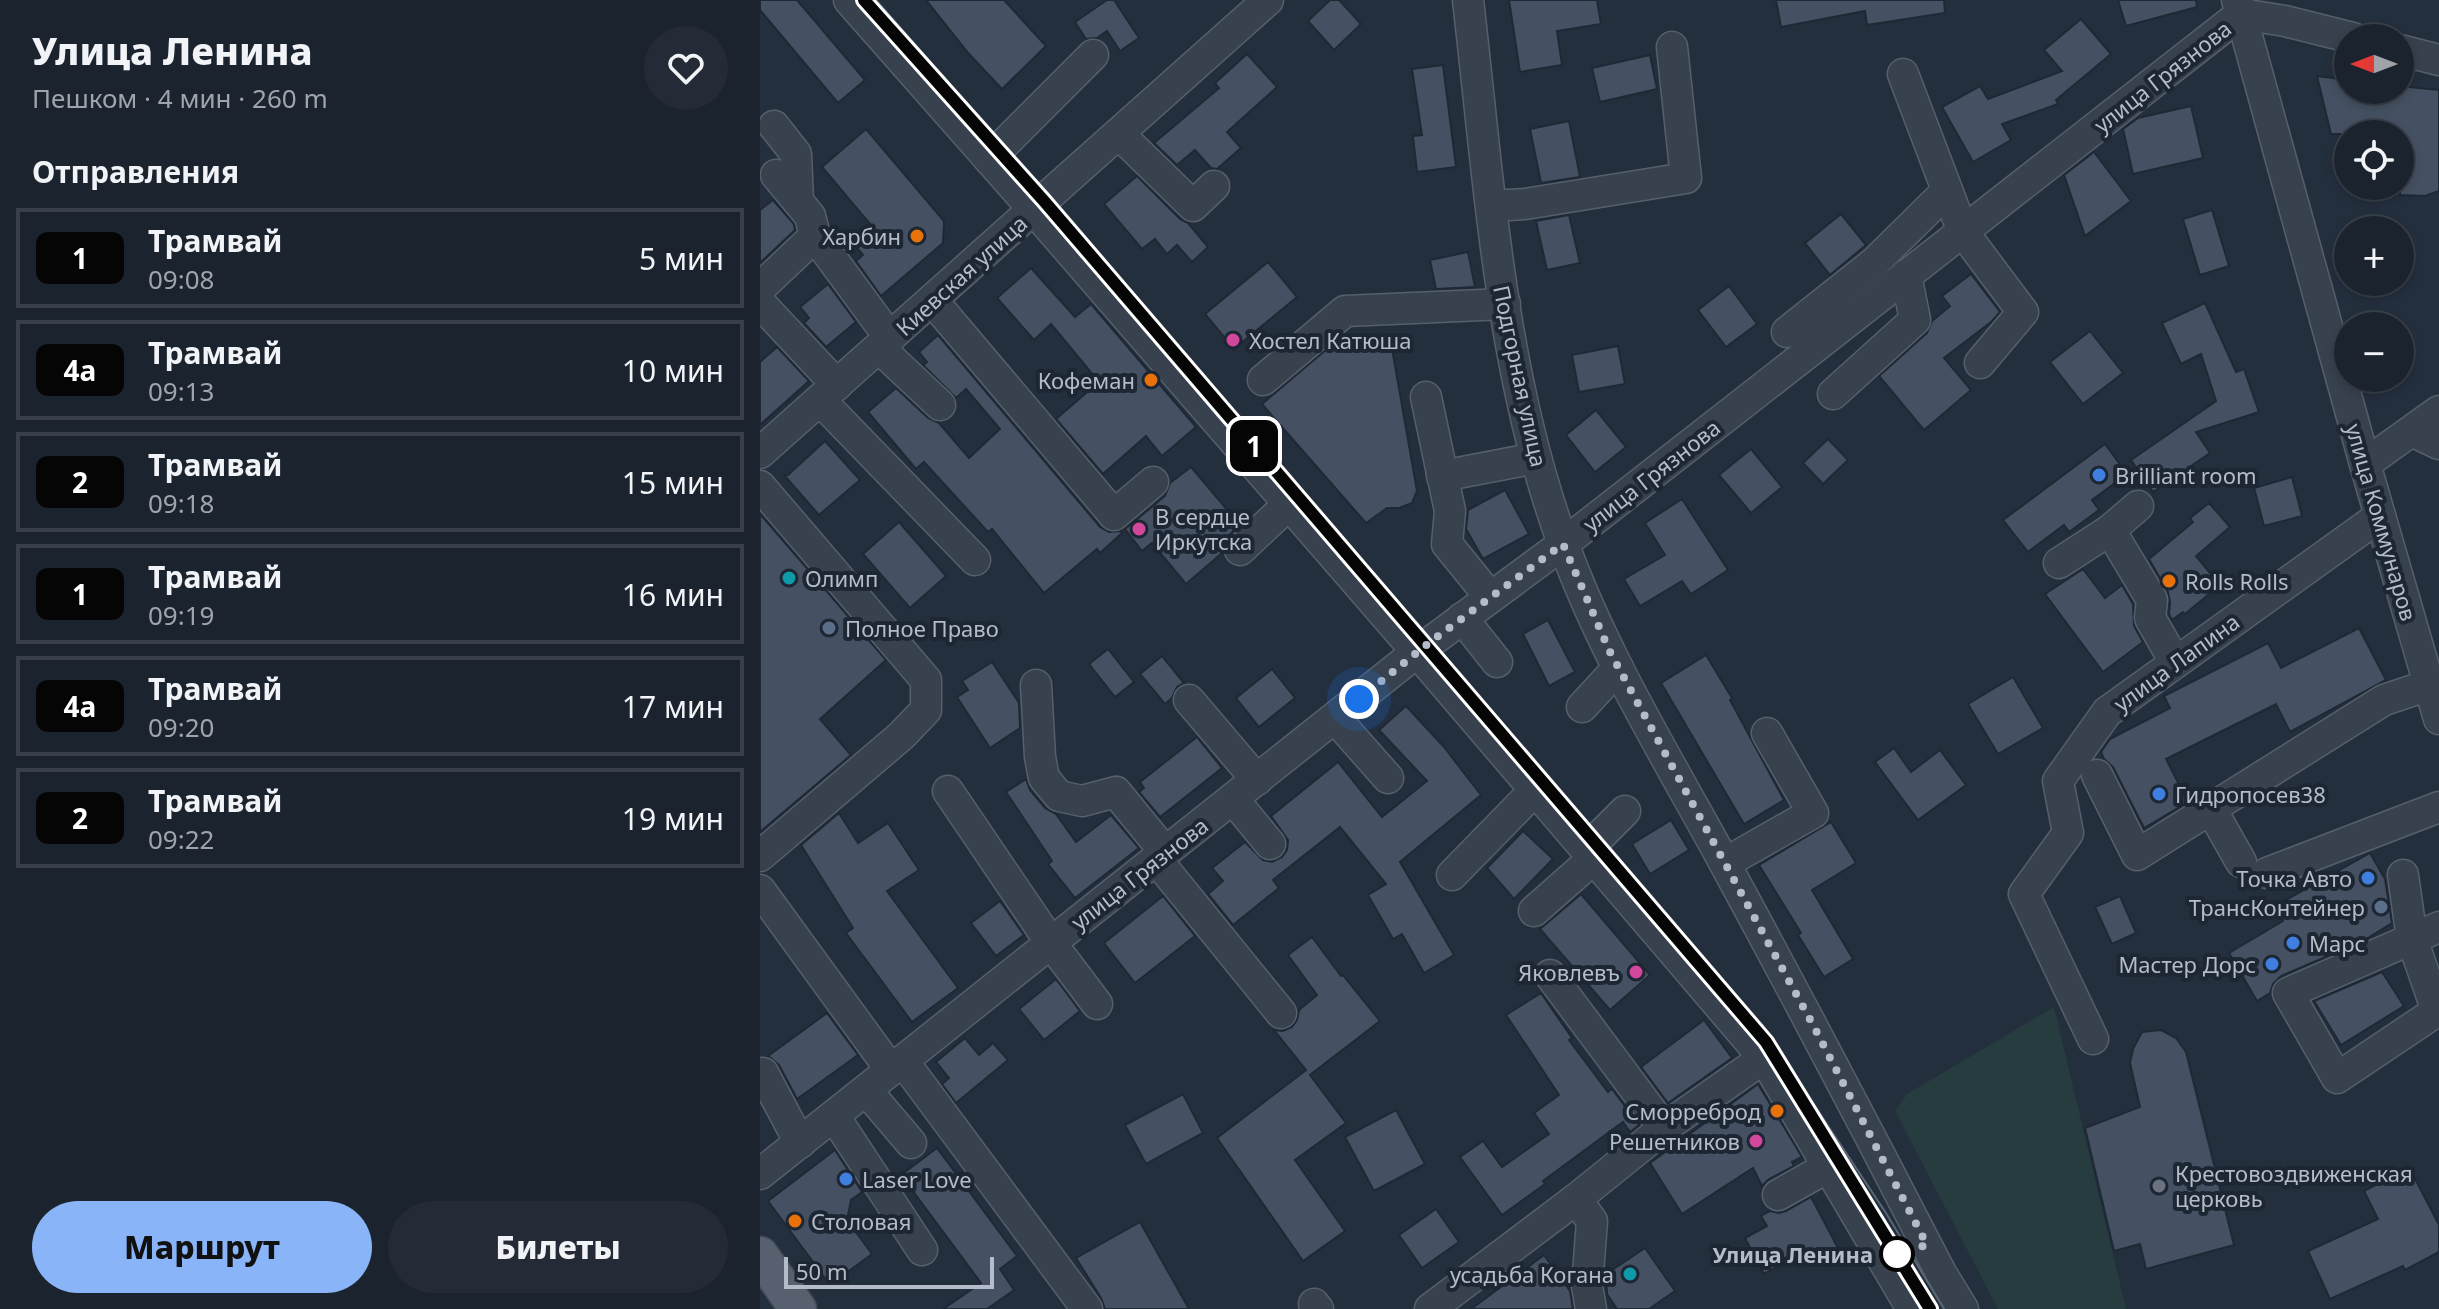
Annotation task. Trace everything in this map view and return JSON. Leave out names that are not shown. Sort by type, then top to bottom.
[{"type":"street","points":[[849,0],[1417,652],[1764,1058],[1912,1309]]},
{"type":"street","name":"Киевская улица","points":[[760,453],[1268,0]]},
{"type":"street","name":"Подгорная улица","points":[[1468,0],[1505,304],[1529,435],[1563,544],[1618,668],[1813,1025],[1941,1273],[1963,1309]]},
{"type":"street","points":[[2239,7],[2334,33]]},
{"type":"street","name":"улица Грязнова","points":[[760,1174],[1417,652],[1563,544],[1963,232],[2239,7]]},
{"type":"street","name":"улица Коммунаров","points":[[2239,7],[2365,464],[2436,704]]},
{"type":"street","points":[[1492,206],[1525,204],[1686,178],[1672,47]]},
{"type":"street","points":[[2414,54],[2439,60]]},
{"type":"street","points":[[989,159],[1093,55]]},
{"type":"street","points":[[1903,74],[1963,232],[2023,312],[1980,363]]},
{"type":"street","points":[[774,126],[796,154],[798,201]]},
{"type":"street","points":[[1119,134],[1193,206],[1214,186]]},
{"type":"street","points":[[776,175],[810,216],[815,236],[886,342],[890,358],[940,405]]},
{"type":"street","points":[[1787,332],[1875,262],[1947,191]]},
{"type":"street","points":[[760,288],[815,236]]},
{"type":"street","points":[[1833,394],[1915,320],[1906,275]]},
{"type":"street","points":[[932,300],[1114,515],[1153,482]]},
{"type":"street","points":[[760,303],[828,393],[975,560]]},
{"type":"street","points":[[1263,380],[1345,311],[1505,304]]},
{"type":"street","points":[[1426,397],[1450,511],[1447,544],[1490,597]]},
{"type":"street","points":[[2365,464],[2426,438],[2439,411]]},
{"type":"street","points":[[1442,476],[1536,458]]},
{"type":"street","points":[[760,486],[926,680],[926,710],[760,856]]},
{"type":"street","points":[[1240,550],[1289,504]]},
{"type":"street","points":[[2059,563],[2110,530],[2138,506]]},
{"type":"street","name":"улица Лапина","points":[[2093,1039],[2024,894],[2068,833],[2058,781],[2107,712],[2380,516]]},
{"type":"street","points":[[2110,530],[2152,600],[2150,618],[2175,662]]},
{"type":"street","points":[[1462,618],[1497,662]]},
{"type":"street","points":[[1582,707],[1618,668]]},
{"type":"street","points":[[1036,685],[1044,778],[1059,796],[1082,801],[1116,792],[1281,1013]]},
{"type":"street","points":[[1189,700],[1257,780]]},
{"type":"street","points":[[2097,775],[2137,855],[2384,700],[2436,704]]},
{"type":"street","points":[[1335,718],[1388,778]]},
{"type":"street","points":[[1725,863],[1813,813],[1767,733]]},
{"type":"street","points":[[1452,875],[1535,790]]},
{"type":"street","points":[[948,791],[1051,943],[1097,1004]]},
{"type":"street","points":[[1233,799],[1270,844]]},
{"type":"street","points":[[2211,809],[2254,868],[2439,807]]},
{"type":"street","points":[[1534,911],[1590,854],[1625,811]]},
{"type":"street","points":[[2403,875],[2426,933],[2437,1011],[2337,1078],[2288,993],[2426,933]]},
{"type":"street","points":[[760,890],[1087,1309]]},
{"type":"street","points":[[1550,975],[1664,1128]]},
{"type":"street","points":[[1430,1309],[1664,1128],[1764,1058]]},
{"type":"street","points":[[763,1073],[800,1143]]},
{"type":"street","points":[[866,1090],[911,1143]]},
{"type":"street","points":[[834,1116],[922,1250]]},
{"type":"street","points":[[1778,1195],[1828,1167]]},
{"type":"street","points":[[1576,1199],[1592,1221],[1587,1286],[1591,1309]]},
{"type":"green space","points":[[2054,1007],[2126,1309],[1998,1309],[1895,1111],[1907,1094]]},
{"type":"building","points":[[760,0],[797,0],[865,80],[838,103],[760,10]]},
{"type":"building","points":[[926,0],[1004,0],[1046,46],[1002,89]]},
{"type":"building","points":[[1107,0],[1114,0],[1139,38],[1120,51],[1107,31],[1097,38],[1086,39],[1075,22]]},
{"type":"building","points":[[1330,0],[1339,0],[1361,24],[1334,50],[1308,21]]},
{"type":"building","points":[[1509,0],[1597,0],[1601,24],[1557,31],[1562,65],[1520,72]]},
{"type":"building","points":[[1776,0],[1944,0],[1945,13],[1867,25],[1865,11],[1781,27]]},
{"type":"building","points":[[2118,0],[2196,0],[2197,7],[2126,26]]},
{"type":"building","points":[[2081,19],[2111,54],[2056,100],[2058,104],[2002,124],[2011,140],[1973,162],[1942,107],[1980,86],[1988,99],[2062,71],[2044,50]]},
{"type":"building","points":[[1247,54],[1277,87],[1227,132],[1241,148],[1217,169],[1211,168],[1195,150],[1177,165],[1154,143],[1219,88],[1215,83]]},
{"type":"building","points":[[1650,55],[1657,89],[1600,102],[1592,68]]},
{"type":"building","points":[[1443,65],[1456,167],[1417,172],[1413,136],[1422,135],[1412,69]]},
{"type":"building","points":[[2317,76],[2334,78],[2334,104],[2414,104],[2414,87],[2439,90],[2439,191],[2425,196],[2414,196],[2414,120],[2334,120],[2334,134],[2331,134]]},
{"type":"building","points":[[2191,106],[2203,158],[2133,174],[2123,129],[2138,118]]},
{"type":"building","points":[[1569,121],[1580,177],[1541,183],[1530,129]]},
{"type":"building","points":[[866,129],[944,221],[943,243],[881,296],[856,261],[863,255],[856,247],[876,231],[822,167]]},
{"type":"building","points":[[2094,152],[2131,201],[2085,236],[2064,175]]},
{"type":"building","points":[[1137,176],[1180,219],[1188,223],[1208,247],[1192,262],[1177,245],[1167,254],[1155,239],[1142,249],[1104,204]]},
{"type":"building","points":[[773,200],[794,224],[795,230],[760,263],[760,210]]},
{"type":"building","points":[[2212,210],[2229,266],[2200,275],[2183,219]]},
{"type":"building","points":[[1841,214],[1866,245],[1830,275],[1805,243]]},
{"type":"building","points":[[1569,215],[1580,263],[1547,270],[1536,221]]},
{"type":"building","points":[[1468,252],[1475,287],[1436,289],[1430,260]]},
{"type":"building","points":[[1268,262],[1297,297],[1234,349],[1205,314]]},
{"type":"building","points":[[1031,268],[1075,317],[1091,304],[1196,427],[1162,456],[1146,436],[1103,474],[1056,419],[1099,382],[1051,324],[1034,340],[997,298]]},
{"type":"building","points":[[1971,274],[2000,312],[1944,358],[1971,390],[1924,430],[1879,376],[1927,333],[1932,321],[1950,306],[1942,296]]},
{"type":"building","points":[[828,284],[856,322],[826,347],[804,323],[809,318],[800,307]]},
{"type":"building","points":[[1729,286],[1757,324],[1726,347],[1698,310]]},
{"type":"building","points":[[2205,303],[2236,372],[2244,369],[2259,412],[2196,432],[2210,453],[2153,492],[2131,460],[2216,401],[2201,354],[2181,364],[2162,323]]},
{"type":"building","points":[[2090,331],[2123,373],[2083,404],[2050,362]]},
{"type":"building","points":[[938,335],[1100,527],[1109,532],[1122,533],[1100,553],[1097,549],[1044,593],[992,529],[988,532],[924,462],[916,469],[868,412],[896,388],[928,418],[939,423],[969,458],[1000,429],[966,389],[956,398],[923,365],[927,362],[919,352]]},
{"type":"building","points":[[1390,337],[1417,491],[1412,503],[1387,508],[1366,523],[1262,404],[1334,343]]},
{"type":"building","points":[[1618,346],[1625,384],[1579,392],[1572,355]]},
{"type":"building","points":[[777,347],[809,381],[760,425],[760,362]]},
{"type":"building","points":[[1596,410],[1626,447],[1595,472],[1566,435]]},
{"type":"building","points":[[1828,439],[1848,460],[1823,484],[1803,463]]},
{"type":"building","points":[[825,441],[860,480],[819,515],[784,475],[788,475]]},
{"type":"building","points":[[2105,444],[2127,474],[2092,500],[2099,510],[2069,532],[2064,525],[2028,552],[2003,520]]},
{"type":"building","points":[[1751,449],[1782,487],[1751,513],[1719,475]]},
{"type":"building","points":[[1191,467],[1240,525],[1227,537],[1222,553],[1186,584],[1152,543],[1142,551],[1125,529],[1165,496],[1170,483]]},
{"type":"building","points":[[2292,477],[2302,516],[2264,526],[2254,488]]},
{"type":"building","points":[[1505,490],[1529,534],[1483,559],[1466,529],[1468,510]]},
{"type":"building","points":[[1682,499],[1728,570],[1691,594],[1682,581],[1640,606],[1624,579],[1665,555],[1645,523]]},
{"type":"building","points":[[2209,503],[2230,527],[2196,556],[2220,585],[2185,614],[2183,612],[2172,620],[2168,592],[2149,559],[2193,522],[2190,518]]},
{"type":"building","points":[[760,514],[886,660],[820,719],[851,755],[760,832]]},
{"type":"building","points":[[899,522],[946,576],[910,608],[863,554]]},
{"type":"building","points":[[2083,569],[2105,598],[2122,585],[2133,604],[2134,626],[2143,642],[2103,672],[2045,594]]},
{"type":"building","points":[[1548,620],[1575,672],[1549,686],[1523,634]]},
{"type":"building","points":[[2359,628],[2386,680],[2290,732],[2276,704],[2166,759],[2188,802],[2144,828],[2113,767],[2101,752],[2110,739],[2170,708],[2164,696],[2268,643],[2281,668]]},
{"type":"building","points":[[1108,649],[1134,682],[1115,697],[1089,664]]},
{"type":"building","points":[[1706,655],[1732,698],[1730,700],[1784,800],[1744,824],[1661,683]]},
{"type":"building","points":[[1162,656],[1184,683],[1177,687],[1165,704],[1140,674]]},
{"type":"building","points":[[992,662],[1019,703],[1020,728],[990,748],[957,697],[968,690],[962,681]]},
{"type":"building","points":[[1272,669],[1295,698],[1259,727],[1236,698]]},
{"type":"building","points":[[2013,677],[2043,728],[1998,754],[1968,704]]},
{"type":"building","points":[[1406,706],[1444,747],[1481,795],[1400,862],[1454,955],[1424,973],[1402,934],[1393,939],[1368,895],[1386,884],[1340,827],[1273,880],[1279,888],[1233,925],[1208,894],[1223,881],[1212,868],[1245,842],[1263,860],[1272,862],[1282,857],[1288,840],[1271,816],[1338,762],[1382,817],[1427,781],[1379,730]]},
{"type":"building","points":[[1197,737],[1222,768],[1160,817],[1139,792],[1144,788],[1140,782]]},
{"type":"building","points":[[1894,748],[1911,772],[1940,750],[1966,785],[1918,820],[1875,762]]},
{"type":"building","points":[[1026,779],[1030,790],[1045,808],[1056,814],[1076,842],[1111,815],[1139,848],[1075,898],[1048,864],[1052,861],[1006,792]]},
{"type":"building","points":[[839,813],[858,843],[888,823],[919,870],[887,891],[958,988],[912,1022],[846,933],[853,928],[801,845]]},
{"type":"building","points":[[1671,820],[1689,850],[1650,874],[1632,844]]},
{"type":"building","points":[[1831,822],[1856,863],[1812,890],[1853,959],[1824,977],[1759,865]]},
{"type":"building","points":[[1523,831],[1553,859],[1514,899],[1487,868]]},
{"type":"building","points":[[2370,853],[2385,879],[2392,923],[2363,941],[2281,976],[2270,993],[2257,1001],[2229,953],[2283,921],[2275,906]]},
{"type":"building","points":[[1581,894],[1650,975],[1610,1010],[1540,929]]},
{"type":"building","points":[[1163,896],[1195,936],[1135,983],[1104,943]]},
{"type":"building","points":[[2120,896],[2136,933],[2112,944],[2095,907]]},
{"type":"building","points":[[1000,901],[1024,935],[996,956],[971,923]]},
{"type":"building","points":[[1312,937],[1380,1021],[1310,1075],[1346,1123],[1295,1160],[1345,1231],[1303,1261],[1217,1138],[1306,1070],[1274,1030],[1283,1031],[1292,1027],[1299,1010],[1317,995],[1288,955]]},
{"type":"building","points":[[2382,972],[2404,1006],[2341,1045],[2314,1001]]},
{"type":"building","points":[[1056,979],[1080,1011],[1044,1040],[1019,1009]]},
{"type":"building","points":[[1541,993],[1572,1038],[1569,1040],[1608,1092],[1612,1089],[1639,1125],[1630,1132],[1623,1122],[1502,1215],[1460,1157],[1483,1141],[1502,1167],[1549,1134],[1534,1113],[1559,1095],[1506,1015]]},
{"type":"building","points":[[827,1013],[858,1055],[797,1099],[779,1065],[768,1056]]},
{"type":"building","points":[[1704,1020],[1732,1058],[1668,1103],[1641,1067]]},
{"type":"building","name":"Крестовоздвиженская церковь","points":[[2161,1030],[2176,1038],[2186,1052],[2234,1245],[2146,1269],[2140,1244],[2114,1251],[2085,1128],[2140,1107],[2130,1063],[2133,1049],[2142,1032]]},
{"type":"building","points":[[965,1038],[979,1055],[993,1043],[1008,1060],[956,1103],[942,1084],[949,1078],[936,1062]]},
{"type":"building","points":[[1758,1084],[1802,1157],[1792,1162],[1794,1166],[1762,1186],[1753,1168],[1682,1214],[1650,1163]]},
{"type":"building","points":[[1183,1094],[1203,1133],[1146,1164],[1125,1125]]},
{"type":"building","points":[[1396,1110],[1425,1164],[1374,1191],[1345,1137]]},
{"type":"building","points":[[937,1148],[1017,1256],[1000,1269],[1014,1290],[987,1309],[943,1309],[981,1283],[901,1175]]},
{"type":"building","points":[[835,1150],[862,1192],[851,1200],[847,1220],[872,1254],[830,1285],[768,1201]]},
{"type":"building","points":[[2409,1167],[2439,1225],[2439,1252],[2405,1270],[2403,1266],[2330,1299],[2308,1251],[2378,1219],[2364,1191]]},
{"type":"building","points":[[1811,1197],[1838,1248],[1808,1264],[1802,1253],[1764,1274],[1745,1238],[1767,1226],[1761,1216],[1770,1211],[1786,1211]]},
{"type":"building","points":[[1436,1209],[1459,1242],[1422,1268],[1399,1235]]},
{"type":"building","points":[[1140,1222],[1189,1309],[1105,1309],[1076,1258]]},
{"type":"building","points":[[1645,1248],[1675,1291],[1649,1309],[1617,1309],[1607,1294],[1606,1274]]},
{"type":"building","points":[[1544,1255],[1570,1291],[1573,1309],[1471,1309]]},
{"type":"tram line","name":"1","points":[[864,0],[1044,201],[1766,1042],[1930,1309]]},
{"type":"tram line","points":[[876,0],[1049,197],[1771,1040],[1886,1213],[1944,1309]]},
{"type":"place","name":"Харбин","points":[[917,236]]},
{"type":"place","name":"Хостел Катюша","points":[[1233,340]]},
{"type":"place","name":"Кофеман","points":[[1151,380]]},
{"type":"place","name":"Brilliant room","points":[[2099,475]]},
{"type":"place","name":"В сердце Иркутска","points":[[1139,529]]},
{"type":"place","name":"Олимп","points":[[789,578]]},
{"type":"place","name":"Rolls Rolls","points":[[2169,581]]},
{"type":"place","name":"Полное Право","points":[[829,628]]},
{"type":"place","name":"Гидропосев38","points":[[2159,794]]},
{"type":"place","name":"Точка Авто","points":[[2368,878]]},
{"type":"place","name":"ТрансКонтейнер","points":[[2381,907]]},
{"type":"place","name":"Марс","points":[[2293,943]]},
{"type":"place","name":"Мастер Дорс","points":[[2272,964]]},
{"type":"place","name":"Яковлевъ","points":[[1636,972]]},
{"type":"place","name":"Сморреброд","points":[[1777,1111]]},
{"type":"place","name":"Решетников","points":[[1756,1141]]},
{"type":"place","name":"Laser Love","points":[[846,1179]]},
{"type":"place","name":"Крестовоздвиженская церковь","points":[[2159,1186]]},
{"type":"place","name":"Столовая","points":[[795,1221]]},
{"type":"place","name":"Улица Ленина","points":[[1897,1254]]},
{"type":"place","name":"усадьба Когана","points":[[1630,1274]]},
{"type":"route","points":[[1359,699],[1430,642],[1563,544],[1610,652],[1813,1025],[1927,1245],[1897,1254]]}]
